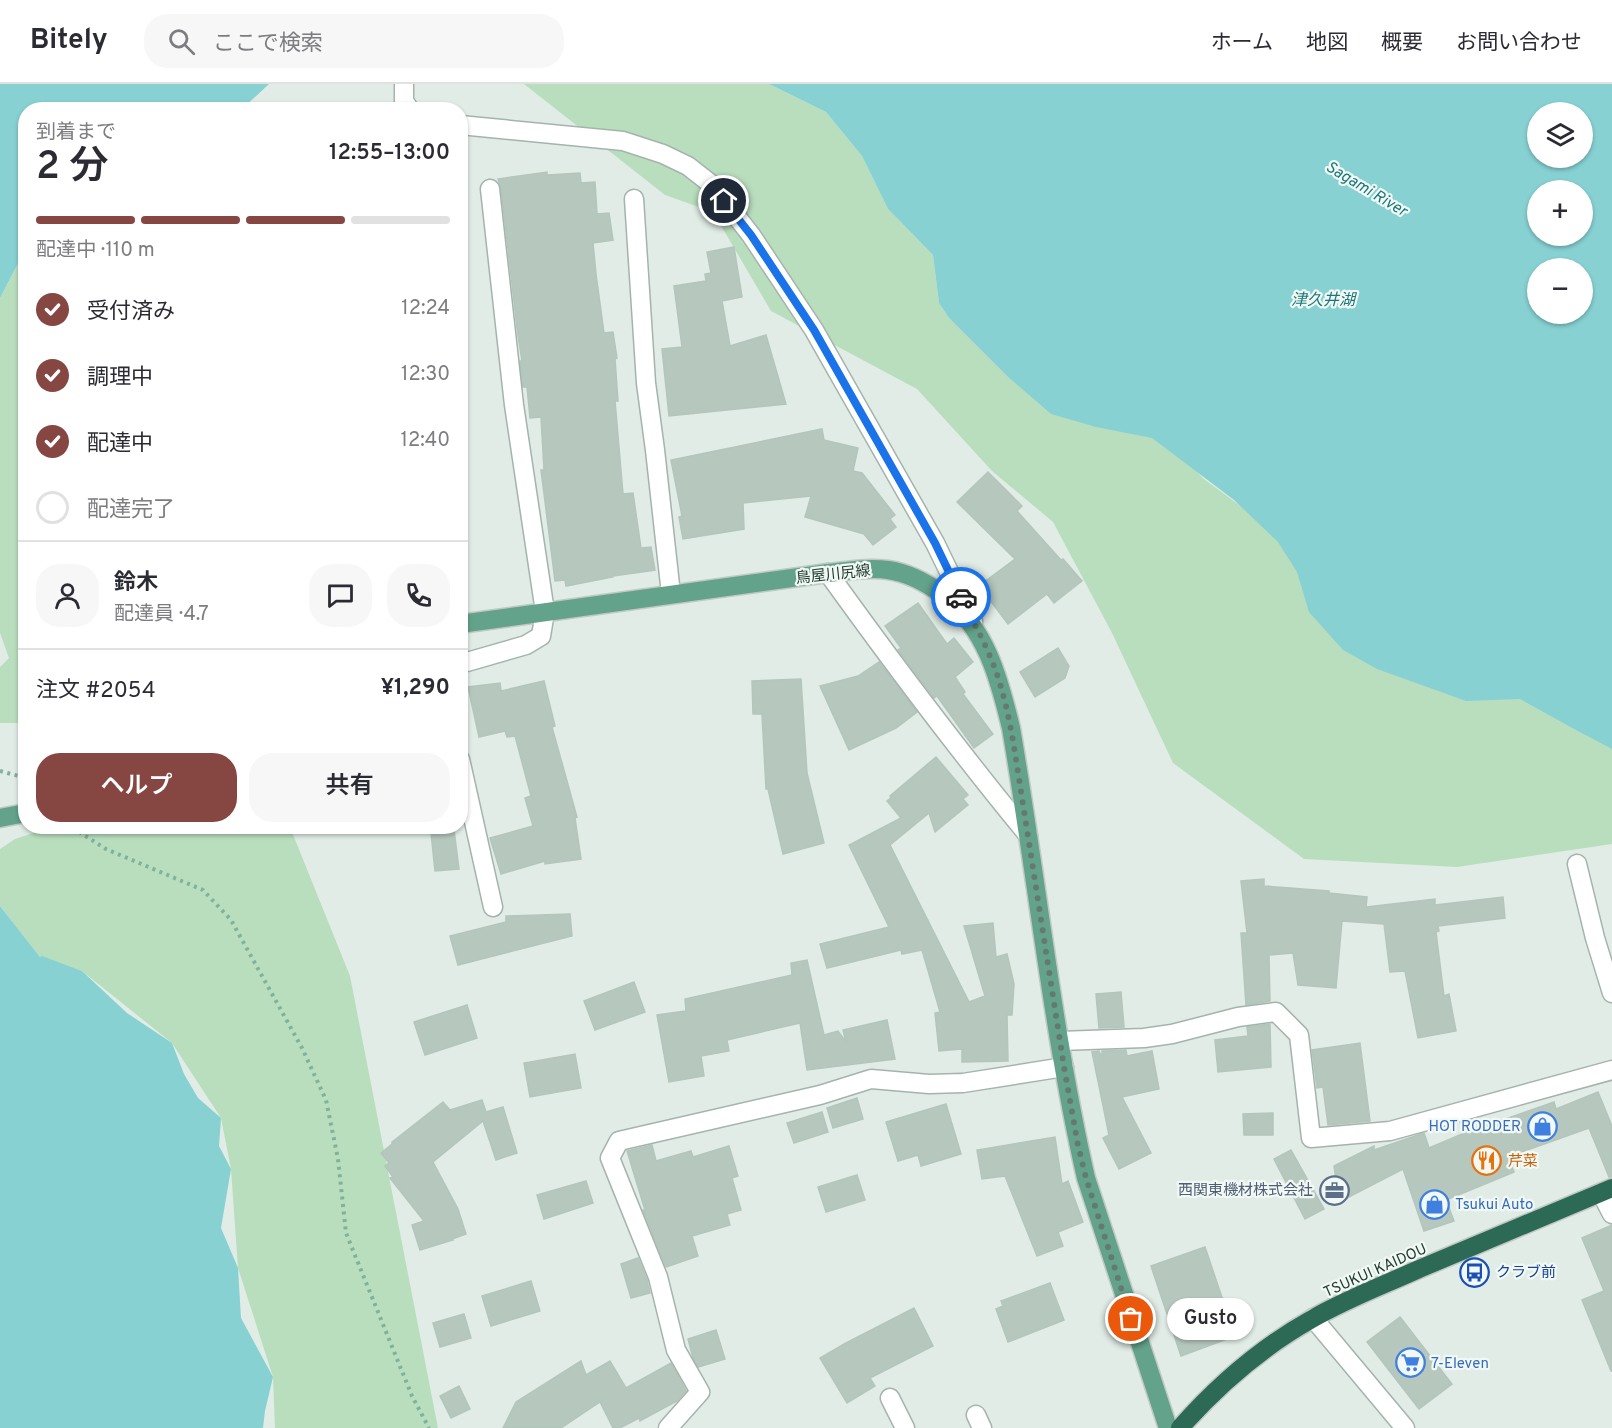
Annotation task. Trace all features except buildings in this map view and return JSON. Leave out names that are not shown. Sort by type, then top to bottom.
[{"type":"highway","name":"TSUKUI KAIDOU","points":[[1180,1428],[1234,1374],[1257,1355],[1313,1318],[1408,1274],[1606,1191]]},
{"type":"main road","name":"鳥屋川尻線","points":[[468,623],[862,569],[879,569],[911,576],[949,599],[965,615],[987,650],[997,676],[1013,737],[1064,1067],[1086,1178],[1168,1428]]},
{"type":"main road","points":[[0,818],[18,815]]},
{"type":"street","points":[[404,84],[405,102]]},
{"type":"street","points":[[468,126],[623,141],[663,154],[688,166],[711,184],[751,235],[814,330],[930,533],[980,636]]},
{"type":"street","points":[[468,662],[526,645],[541,636],[545,612],[514,405],[490,189]]},
{"type":"street","points":[[634,199],[646,383],[671,594]]},
{"type":"street","points":[[828,573],[996,797],[1028,835]]},
{"type":"street","points":[[468,795],[493,907]]},
{"type":"street","points":[[1577,864],[1595,938],[1612,993]]},
{"type":"street","points":[[1060,1041],[1144,1038],[1172,1034],[1238,1017],[1276,1012],[1299,1035],[1311,1138],[1390,1131],[1612,1070]]},
{"type":"street","points":[[668,1428],[700,1392],[676,1350],[658,1277],[610,1158],[619,1141],[820,1095],[871,1079],[929,1084],[963,1083],[1064,1067]]},
{"type":"street","points":[[1606,1191],[1612,1214]]},
{"type":"street","points":[[1313,1318],[1406,1428]]},
{"type":"street","points":[[891,1398],[905,1428]]},
{"type":"path","points":[[0,771],[18,776]]},
{"type":"path","points":[[82,834],[106,849],[203,890],[231,920],[302,1048],[326,1100],[338,1159],[346,1233],[412,1396],[429,1428]]},
{"type":"green space","points":[[524,84],[769,84],[826,112],[862,156],[888,209],[933,255],[939,303],[949,318],[1007,376],[1158,433],[1204,479],[1284,538],[1527,695],[1612,735],[1612,844],[1457,867],[1304,859],[1173,763],[1112,633],[1053,522],[992,471],[917,389],[771,311],[713,212],[665,195]]},
{"type":"green space","points":[[18,263],[18,723],[0,723],[0,667],[9,658],[0,633],[0,298]]},
{"type":"green space","points":[[30,834],[293,834],[350,976],[438,1428],[275,1428],[273,1377],[238,1268],[231,1169],[221,1118],[172,1043],[82,971],[40,957],[0,906],[0,849],[15,839]]},
{"type":"water","points":[[0,84],[269,84],[250,102],[18,102],[18,263],[0,298]]},
{"type":"water","name":"津久井湖","points":[[769,84],[1612,84],[1612,749],[1520,699],[1466,701],[1377,669],[1343,650],[1309,612],[1297,572],[1278,542],[1234,500],[1152,438],[1096,427],[1051,414],[1007,376],[949,318],[939,303],[933,255],[888,209],[862,156],[826,112]]},
{"type":"water","points":[[0,906],[40,957],[82,971],[127,1013],[172,1043],[184,1074],[198,1098],[221,1118],[219,1146],[231,1169],[221,1228],[238,1268],[241,1318],[273,1377],[263,1428],[0,1428]]},
{"type":"way so far","points":[[961,597],[997,676],[1011,728],[1078,1145],[1086,1178],[1131,1319]]},
{"type":"place","name":"HOT RODDER","points":[[1542,1126]]},
{"type":"place","name":"芹菜","points":[[1487,1161]]},
{"type":"place","name":"西関東機材株式会社","points":[[1334,1190]]},
{"type":"place","name":"Tsukui Auto","points":[[1434,1204]]},
{"type":"place","name":"クラブ前","points":[[1475,1272]]},
{"type":"place","name":"Gusto","points":[[1131,1319]]},
{"type":"place","name":"7-Eleven","points":[[1410,1363]]},
{"type":"route","points":[[724,201],[751,235],[814,330],[935,543],[961,597]]},
{"type":"water label","name":"Sagami River","points":[[1367,188]]}]
